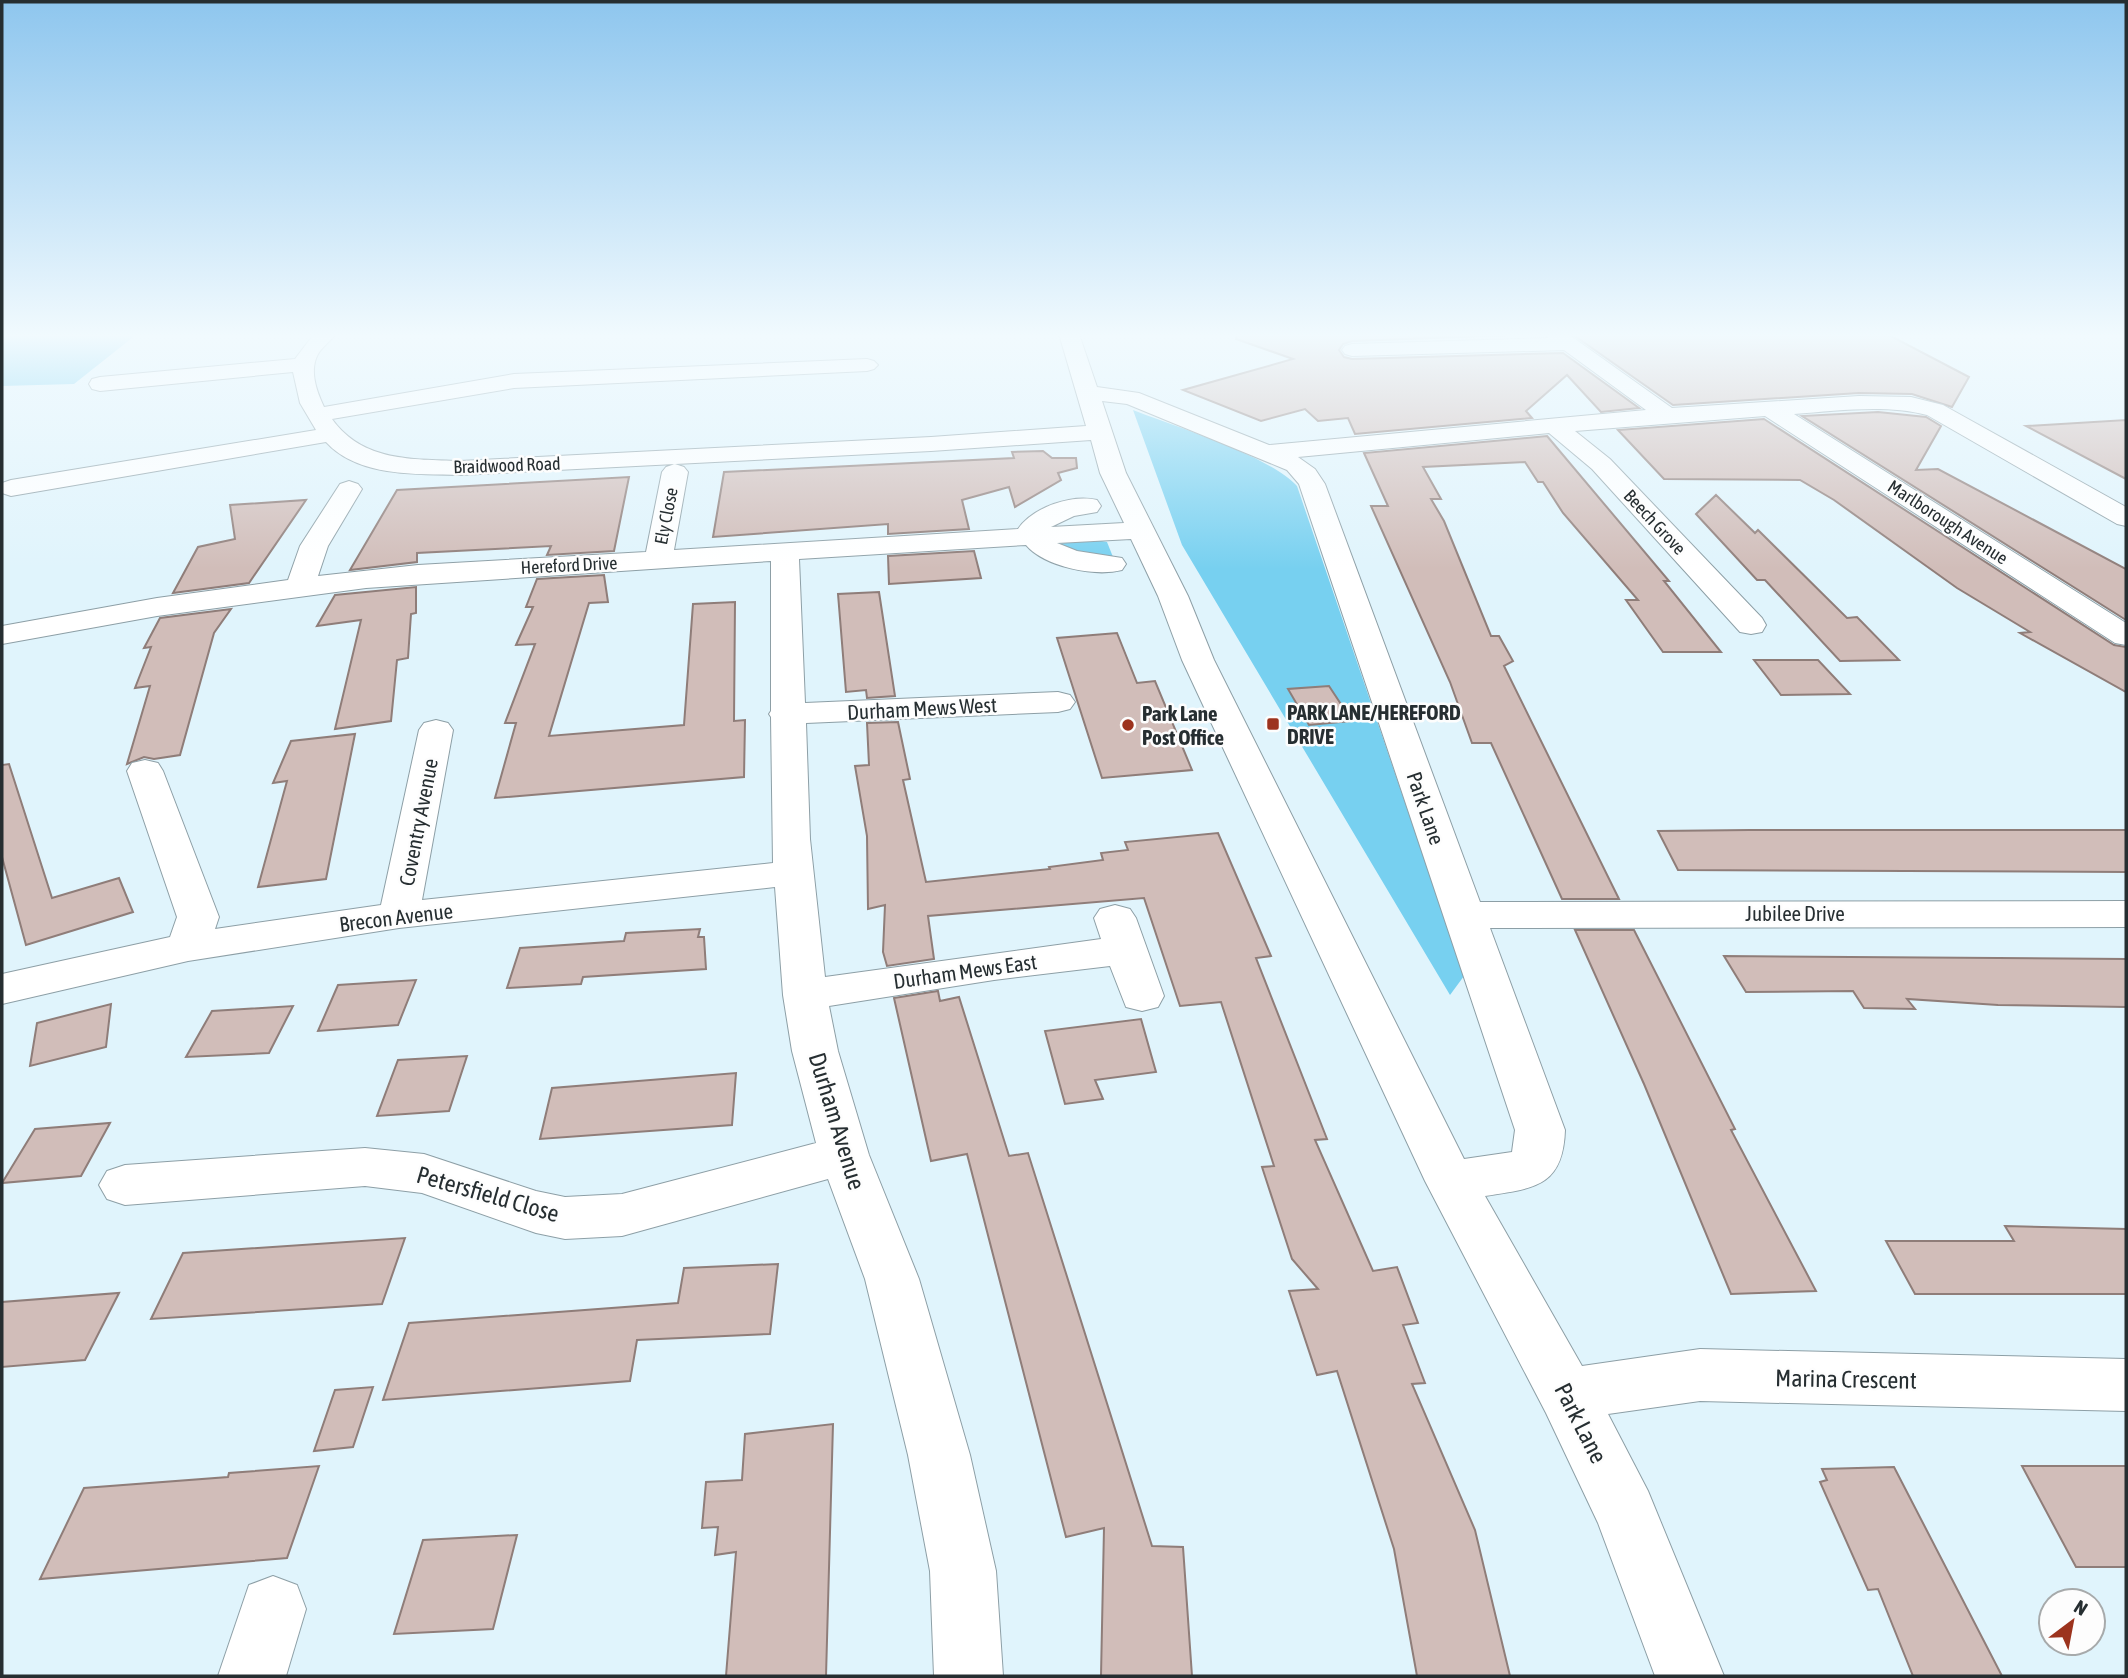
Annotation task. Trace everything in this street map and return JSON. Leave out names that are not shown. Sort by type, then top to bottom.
[{"type":"street","points":[[318,412],[324,424]]},
{"type":"street","points":[[11,488],[324,424],[368,412]]},
{"type":"street","name":"Park Lane","points":[[1094,412],[1113,473],[1127,547],[1173,596],[1198,660],[1450,1181],[1567,1394],[1626,1513],[1689,1676]]},
{"type":"street","name":"Park Lane","points":[[1166,412],[1296,465],[1312,484],[1540,1130],[1539,1155],[1534,1164],[1525,1170],[1450,1181]]},
{"type":"street","points":[[1663,412],[1667,415]]},
{"type":"street","points":[[1266,453],[1706,412]]},
{"type":"street","name":"Marlborough Avenue","points":[[1776,412],[2126,636]]},
{"type":"street","points":[[1939,412],[2126,518]]},
{"type":"street","name":"Braidwood Road","points":[[324,424],[338,444],[358,455],[387,463],[460,468],[931,444],[1101,432]]},
{"type":"street","name":"Beech Grove","points":[[1553,425],[1601,464],[1751,625]]},
{"type":"street","name":"Ely Close","points":[[658,560],[675,472]]},
{"type":"street","points":[[299,586],[314,546],[349,489]]},
{"type":"street","points":[[1088,506],[1067,509],[1040,523],[1032,529],[1032,537],[1046,549],[1074,559],[1127,547]]},
{"type":"street","name":"Hereford Drive","points":[[2,635],[167,604],[299,586],[498,568],[1032,537],[1127,547]]},
{"type":"street","name":"Durham Avenue","points":[[785,552],[786,714],[794,873],[804,995],[815,1051],[844,1155],[892,1279],[939,1455],[963,1571],[969,1676]]},
{"type":"street","name":"Durham Mews West","points":[[786,714],[1058,700]]},
{"type":"street","name":"Coventry Avenue","points":[[399,915],[436,730]]},
{"type":"street","points":[[145,771],[195,904],[198,917],[188,947]]},
{"type":"street","name":"Brecon Avenue","points":[[2,989],[188,947],[399,915],[794,873]]},
{"type":"street","name":"Jubilee Drive","points":[[1463,915],[2126,914]]},
{"type":"street","name":"Durham Mews East","points":[[804,995],[994,966],[1121,934],[1142,996]]},
{"type":"street","name":"Petersfield Close","points":[[125,1185],[365,1167],[390,1168],[424,1174],[536,1212],[575,1218],[622,1215],[844,1155]]},
{"type":"street","name":"Marina Crescent","points":[[1567,1394],[1700,1375],[2126,1385]]},
{"type":"street","points":[[253,1676],[273,1609]]},
{"type":"shaded area","points":[[1134,412],[1196,433],[1244,453],[1284,475],[1297,486],[1464,976],[1450,995],[1182,545]]},
{"type":"shaded area","points":[[1096,540],[1107,542],[1113,557],[1090,557],[1056,544]]},
{"type":"building","points":[[1239,412],[1293,412],[1261,421]]},
{"type":"building","points":[[1309,412],[1527,412],[1532,418],[1355,434],[1348,418],[1318,421]]},
{"type":"building","points":[[1881,412],[1926,417],[1941,426],[1916,470],[1938,469],[2126,569],[2126,620],[1802,416]]},
{"type":"building","points":[[1764,419],[2114,645],[2126,647],[2126,692],[2020,633],[2030,632],[1957,588],[1834,500],[1800,480],[1664,479],[1618,430]]},
{"type":"building","points":[[2126,420],[2126,479],[2026,426]]},
{"type":"building","points":[[1547,436],[1669,581],[1664,581],[1721,652],[1663,652],[1626,600],[1638,600],[1563,513],[1543,482],[1538,482],[1525,462],[1423,467],[1441,499],[1431,499],[1444,521],[1491,636],[1499,636],[1513,661],[1504,666],[1619,899],[1562,899],[1491,743],[1472,743],[1450,682],[1371,506],[1388,506],[1364,453]]},
{"type":"building","points":[[1043,451],[1052,458],[1076,458],[1077,468],[1058,473],[1061,480],[1015,507],[1009,487],[962,500],[969,529],[888,534],[888,524],[713,537],[724,472],[1014,458],[1012,452]]},
{"type":"building","points":[[629,477],[614,551],[547,555],[551,546],[417,553],[417,562],[350,570],[397,490]]},
{"type":"building","points":[[1716,495],[1755,533],[1758,530],[1847,618],[1857,617],[1899,660],[1840,661],[1765,580],[1757,580],[1696,514]]},
{"type":"building","points":[[306,500],[249,583],[173,593],[198,547],[235,539],[230,505]]},
{"type":"building","points":[[974,551],[981,578],[889,584],[888,556]]},
{"type":"building","points":[[604,575],[608,602],[589,603],[549,736],[684,725],[693,604],[735,602],[734,721],[745,720],[744,777],[495,798],[516,723],[505,723],[535,644],[516,645],[533,607],[526,607],[537,579]]},
{"type":"building","points":[[416,587],[416,613],[411,614],[408,658],[397,660],[391,721],[335,729],[361,620],[317,626],[335,595]]},
{"type":"building","points":[[879,592],[895,696],[867,698],[866,690],[846,692],[838,594]]},
{"type":"building","points":[[231,609],[214,633],[180,755],[154,759],[144,757],[127,764],[150,686],[135,688],[151,647],[144,648],[160,618]]},
{"type":"building","points":[[1117,633],[1137,683],[1155,681],[1192,770],[1102,778],[1057,638]]},
{"type":"building","points":[[1754,660],[1818,660],[1850,694],[1781,695]]},
{"type":"building","points":[[1329,686],[1352,721],[1309,725],[1288,689]]},
{"type":"building","points":[[898,722],[910,779],[903,780],[926,882],[1050,869],[1049,867],[1103,860],[1101,853],[1128,850],[1125,842],[1218,833],[1271,956],[1256,958],[1327,1139],[1315,1140],[1373,1271],[1397,1267],[1418,1323],[1403,1325],[1425,1383],[1412,1384],[1475,1530],[1510,1676],[1417,1676],[1394,1549],[1337,1371],[1317,1375],[1289,1291],[1318,1289],[1292,1259],[1262,1167],[1274,1166],[1221,1002],[1180,1006],[1144,898],[928,916],[934,959],[887,966],[883,952],[885,905],[868,909],[867,836],[855,766],[869,765],[867,723]]},
{"type":"building","points":[[355,734],[326,879],[258,887],[287,781],[273,783],[291,741]]},
{"type":"building","points":[[9,764],[52,898],[119,878],[133,912],[26,945],[2,857],[2,765]]},
{"type":"building","points":[[2126,830],[2126,872],[1678,870],[1658,831]]},
{"type":"building","points":[[700,929],[698,937],[704,937],[706,969],[583,977],[581,984],[507,988],[520,948],[624,941],[626,933]]},
{"type":"building","points":[[1575,930],[1634,930],[1735,1129],[1731,1130],[1816,1291],[1731,1294],[1644,1084]]},
{"type":"building","points":[[1724,956],[2126,959],[2126,1007],[1998,1005],[1907,999],[1915,1009],[1864,1008],[1853,991],[1746,992]]},
{"type":"building","points":[[416,980],[398,1025],[318,1031],[338,985]]},
{"type":"building","points":[[938,991],[940,1001],[959,997],[1009,1156],[1028,1153],[1152,1546],[1183,1547],[1192,1676],[1101,1676],[1104,1528],[1066,1537],[967,1154],[931,1161],[894,998]]},
{"type":"building","points":[[111,1004],[106,1047],[30,1066],[37,1023]]},
{"type":"building","points":[[293,1006],[269,1053],[186,1057],[212,1011]]},
{"type":"building","points":[[1141,1019],[1156,1072],[1095,1080],[1103,1099],[1065,1104],[1045,1031]]},
{"type":"building","points":[[467,1056],[449,1111],[377,1116],[398,1060]]},
{"type":"building","points":[[736,1073],[732,1125],[540,1139],[552,1088]]},
{"type":"building","points":[[110,1123],[81,1176],[2,1183],[35,1129]]},
{"type":"building","points":[[2005,1226],[2126,1229],[2126,1294],[1915,1294],[1886,1241],[2014,1241]]},
{"type":"building","points":[[405,1238],[382,1304],[151,1319],[183,1253]]},
{"type":"building","points":[[778,1264],[770,1334],[637,1340],[630,1381],[383,1400],[409,1323],[678,1303],[684,1268]]},
{"type":"building","points":[[119,1293],[85,1360],[2,1367],[2,1302]]},
{"type":"building","points":[[373,1387],[353,1447],[314,1451],[335,1390]]},
{"type":"building","points":[[833,1424],[826,1676],[726,1676],[736,1552],[715,1555],[718,1527],[702,1528],[706,1482],[742,1480],[745,1434]]},
{"type":"building","points":[[319,1466],[287,1558],[40,1579],[84,1488],[228,1477],[229,1473]]},
{"type":"building","points":[[2022,1466],[2126,1466],[2126,1567],[2076,1567]]},
{"type":"building","points":[[1894,1467],[2002,1676],[1913,1676],[1878,1589],[1868,1590],[1820,1482],[1827,1480],[1822,1469]]},
{"type":"building","points":[[517,1535],[493,1629],[394,1634],[423,1540]]},
{"type":"place","name":"PARK LANE/HEREFORD DRIVE","points":[[1273,724]]},
{"type":"place","name":"Park Lane Post Office","points":[[1128,725]]}]
